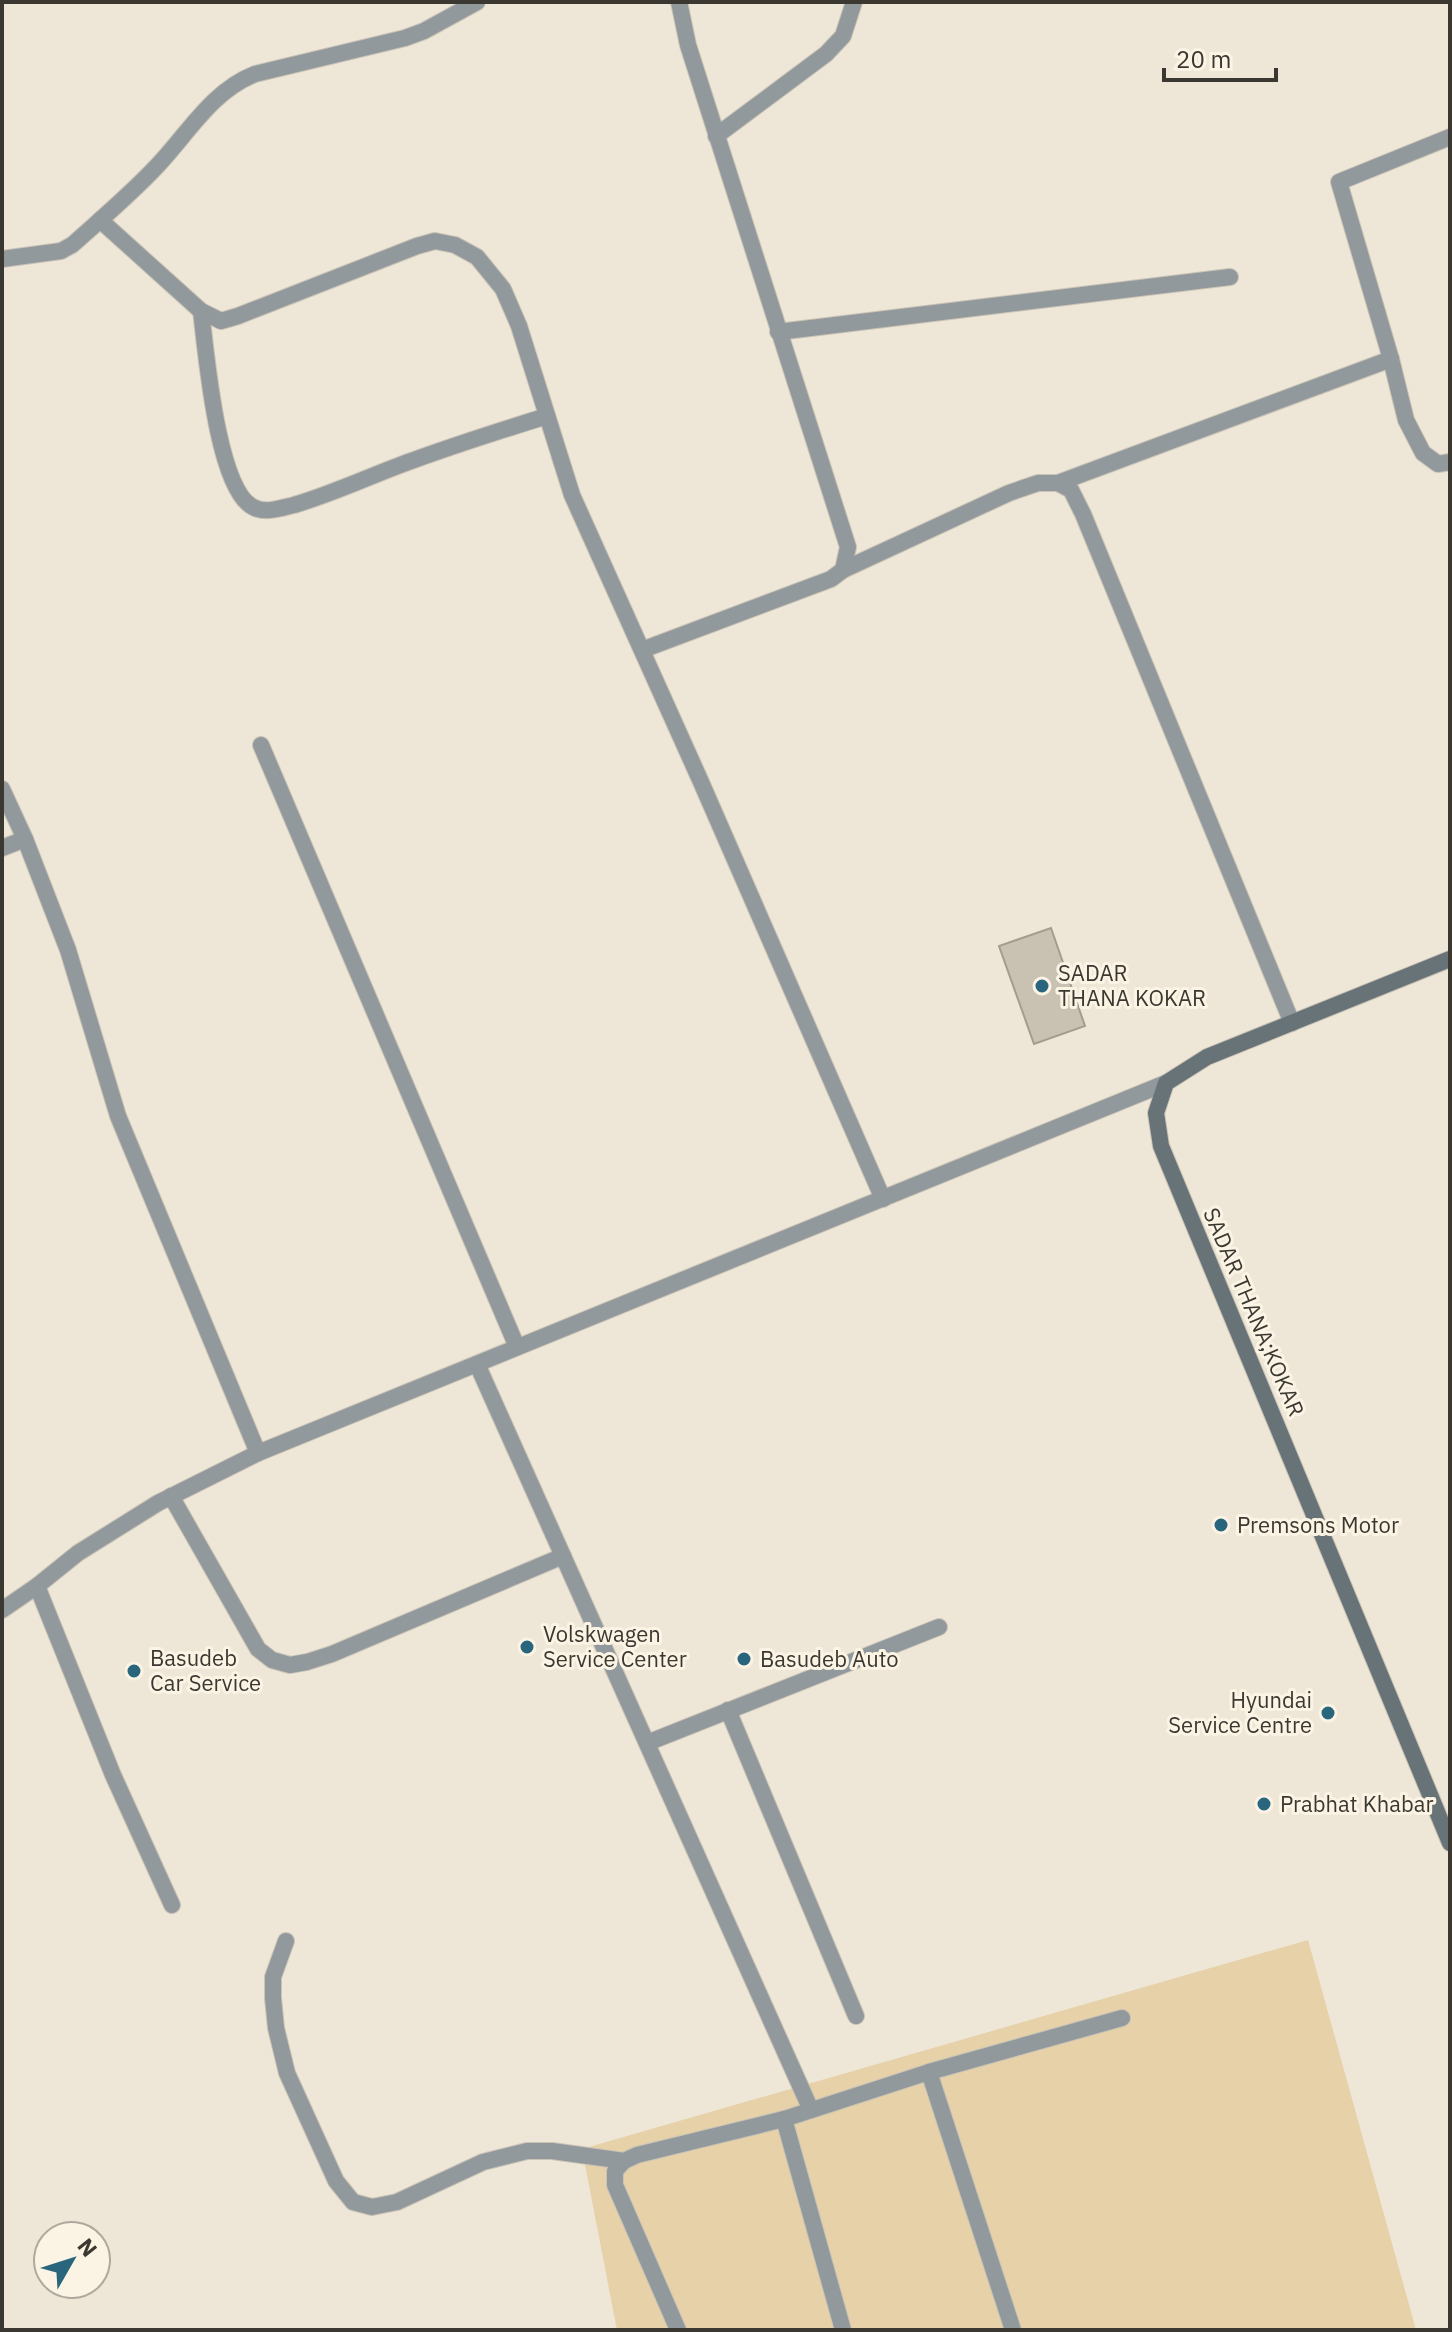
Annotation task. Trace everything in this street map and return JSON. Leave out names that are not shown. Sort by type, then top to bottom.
[{"type":"street","points":[[2,259],[61,251],[72,245],[158,166],[220,93],[237,81],[405,38],[424,31],[448,10],[477,2]]},
{"type":"street","points":[[679,2],[688,45],[716,136],[848,547],[843,570]]},
{"type":"street","points":[[716,136],[826,54],[843,36],[854,2]]},
{"type":"street","points":[[1450,137],[1339,182],[1406,420],[1423,453],[1438,464],[1450,462]]},
{"type":"street","points":[[100,220],[201,311],[221,321],[435,241],[455,245],[477,257],[503,289],[519,326],[572,495],[883,1199]]},
{"type":"street","points":[[778,332],[1230,277]]},
{"type":"street","points":[[201,311],[212,399],[226,467],[237,490],[250,507],[265,511],[296,504],[414,460],[547,416]]},
{"type":"street","points":[[642,650],[831,579],[843,570],[1009,493],[1038,483],[1058,483],[1391,359]]},
{"type":"street","points":[[1058,483],[1071,490],[1083,514],[1292,1023]]},
{"type":"street","points":[[261,745],[517,1347]]},
{"type":"street","points":[[2,789],[68,950],[118,1116],[258,1453]]},
{"type":"street","points":[[2,848],[25,839]]},
{"type":"street","points":[[2,1610],[78,1553],[171,1496],[258,1453],[1166,1083],[1207,1057],[1450,959]]},
{"type":"street","name":"SADAR THANA;KOKAR","points":[[1166,1083],[1156,1113],[1161,1146],[1450,1843]]},
{"type":"street","points":[[477,1364],[811,2110]]},
{"type":"street","points":[[171,1496],[258,1649],[272,1660],[290,1665],[332,1654],[563,1556]]},
{"type":"street","points":[[37,1586],[113,1775],[172,1905]]},
{"type":"street","points":[[647,1743],[939,1627]]},
{"type":"street","points":[[728,1710],[856,2016]]},
{"type":"street","points":[[286,1941],[273,1977],[273,1998],[276,2028],[287,2073],[336,2181],[353,2202],[372,2207],[397,2202],[483,2162],[527,2151],[552,2151],[624,2161]]},
{"type":"street","points":[[678,2330],[615,2185],[615,2171],[624,2161],[637,2155],[784,2119],[929,2072],[1122,2018]]},
{"type":"street","points":[[929,2072],[1013,2330]]},
{"type":"street","points":[[784,2119],[843,2330]]},
{"type":"shaded area","points":[[1308,1940],[1416,2330],[617,2330],[582,2149]]},
{"type":"building","name":"SADAR THANA KOKAR","points":[[1051,928],[1085,1026],[1034,1044],[999,946]]},
{"type":"place","name":"SADAR THANA KOKAR","points":[[1042,986]]},
{"type":"place","name":"Premsons Motor","points":[[1221,1525]]},
{"type":"place","name":"Volskwagen Service Center","points":[[527,1647]]},
{"type":"place","name":"Basudeb Auto","points":[[744,1659]]},
{"type":"place","name":"Basudeb Car Service","points":[[134,1671]]},
{"type":"place","name":"Hyundai Service Centre","points":[[1328,1713]]},
{"type":"place","name":"Prabhat Khabar","points":[[1264,1804]]}]
